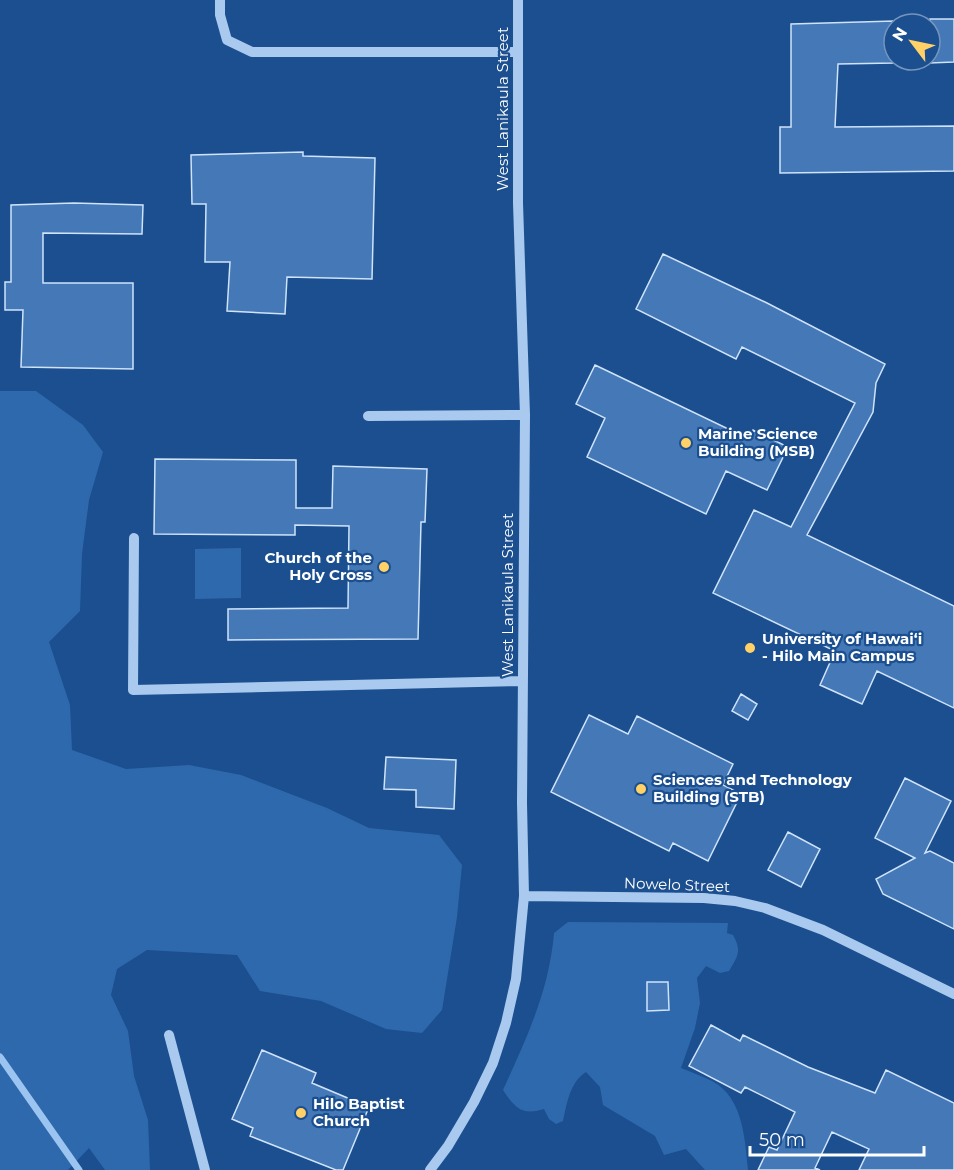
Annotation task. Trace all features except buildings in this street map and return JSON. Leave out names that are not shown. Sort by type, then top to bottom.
[{"type":"street","points":[[220,0],[220,15],[227,40],[252,52],[518,52]]},
{"type":"street","name":"West Lanikaula Street","points":[[430,1170],[448,1146],[474,1102],[493,1063],[506,1023],[516,979],[524,896],[522,803],[525,415],[518,203],[518,0]]},
{"type":"street","points":[[368,416],[525,415]]},
{"type":"street","points":[[134,538],[133,690],[523,681]]},
{"type":"street","name":"Nowelo Street","points":[[524,896],[704,898],[765,908],[823,930],[954,994]]},
{"type":"street","points":[[169,1035],[205,1170]]},
{"type":"shaded area","points":[[0,391],[36,391],[83,425],[103,452],[89,500],[82,554],[80,611],[49,642],[70,705],[72,750],[126,769],[189,765],[241,775],[327,808],[369,828],[439,835],[462,865],[457,917],[442,1010],[422,1033],[386,1029],[321,1001],[260,991],[237,955],[147,950],[117,969],[111,995],[128,1031],[134,1076],[148,1120],[150,1170],[105,1170],[89,1148],[68,1170],[0,1170]]},
{"type":"shaded area","points":[[241,548],[241,598],[195,599],[195,549]]},
{"type":"shaded area","points":[[568,922],[728,923],[727,933],[733,935],[738,949],[737,957],[729,971],[720,973],[706,966],[697,978],[700,1003],[695,1028],[681,1068],[712,1081],[730,1097],[743,1132],[748,1170],[705,1170],[686,1149],[664,1155],[655,1136],[603,1105],[600,1087],[586,1072],[573,1087],[563,1121],[556,1124],[549,1119],[544,1109],[525,1111],[515,1106],[507,1096],[503,1090],[536,1013],[547,975],[554,933]]},
{"type":"waterway","points":[[0,1057],[79,1170]]},
{"type":"place","name":"Marine Science Building (MSB)","points":[[686,443]]},
{"type":"place","name":"Church of the Holy Cross","points":[[384,567]]},
{"type":"place","name":"University of Hawaiʻi - Hilo Main Campus","points":[[750,648]]},
{"type":"place","name":"Sciences and Technology Building (STB)","points":[[641,789]]},
{"type":"place","name":"Hilo Baptist Church","points":[[301,1113]]}]
